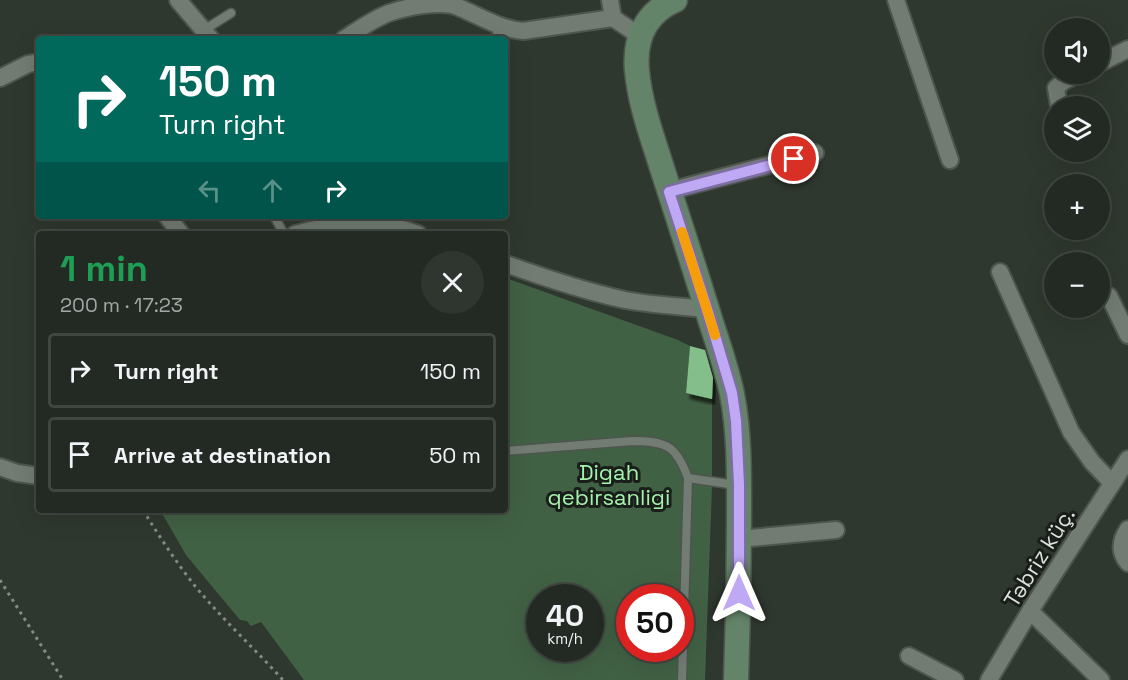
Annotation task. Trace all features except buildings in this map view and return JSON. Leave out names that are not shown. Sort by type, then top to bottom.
[{"type":"main road","points":[[675,0],[669,2],[650,18],[640,36],[637,71],[643,101],[669,192],[732,393],[736,421],[739,485],[736,680]]},
{"type":"street","points":[[178,0],[207,34]]},
{"type":"street","points":[[610,0],[612,18]]},
{"type":"street","points":[[896,0],[950,160]]},
{"type":"street","points":[[349,36],[373,20],[389,13],[438,4],[454,6],[497,32],[524,31],[612,18],[640,36]]},
{"type":"street","points":[[1110,58],[1128,49]]},
{"type":"street","points":[[0,78],[28,64],[36,63]]},
{"type":"street","points":[[669,192],[815,153]]},
{"type":"street","points":[[169,219],[179,231]]},
{"type":"street","points":[[300,231],[317,221],[377,224],[406,231]]},
{"type":"street","points":[[508,265],[550,280],[627,300],[707,309]]},
{"type":"street","points":[[1000,272],[1071,432],[1092,462],[1112,483]]},
{"type":"street","points":[[1110,298],[1128,334]]},
{"type":"street","name":"Təbriz küç.","points":[[989,680],[1030,611],[1128,459]]},
{"type":"street","points":[[0,467],[16,473],[36,476]]},
{"type":"street","points":[[739,539],[836,530]]},
{"type":"street","points":[[1128,530],[1120,546],[1128,563]]},
{"type":"street","points":[[1030,611],[1101,680]]},
{"type":"street","points":[[909,656],[955,680]]},
{"type":"lane","points":[[207,34],[231,13]]},
{"type":"lane","points":[[508,451],[652,441],[665,445],[676,454],[688,478],[682,680]]},
{"type":"lane","points":[[688,478],[739,485]]},
{"type":"path","points":[[145,513],[195,585],[283,680]]},
{"type":"path","points":[[0,580],[63,680]]},
{"type":"green space","name":"Digah qebirsanligi","points":[[508,279],[690,346],[686,393],[712,399],[712,487],[705,680],[304,680],[261,622],[251,626],[247,621],[240,620],[186,555],[162,513],[508,513]]},
{"type":"slow traffic","points":[[682,232],[715,335]]},
{"type":"route","points":[[739,593],[739,485],[736,421],[732,393],[669,192],[794,159]]}]
